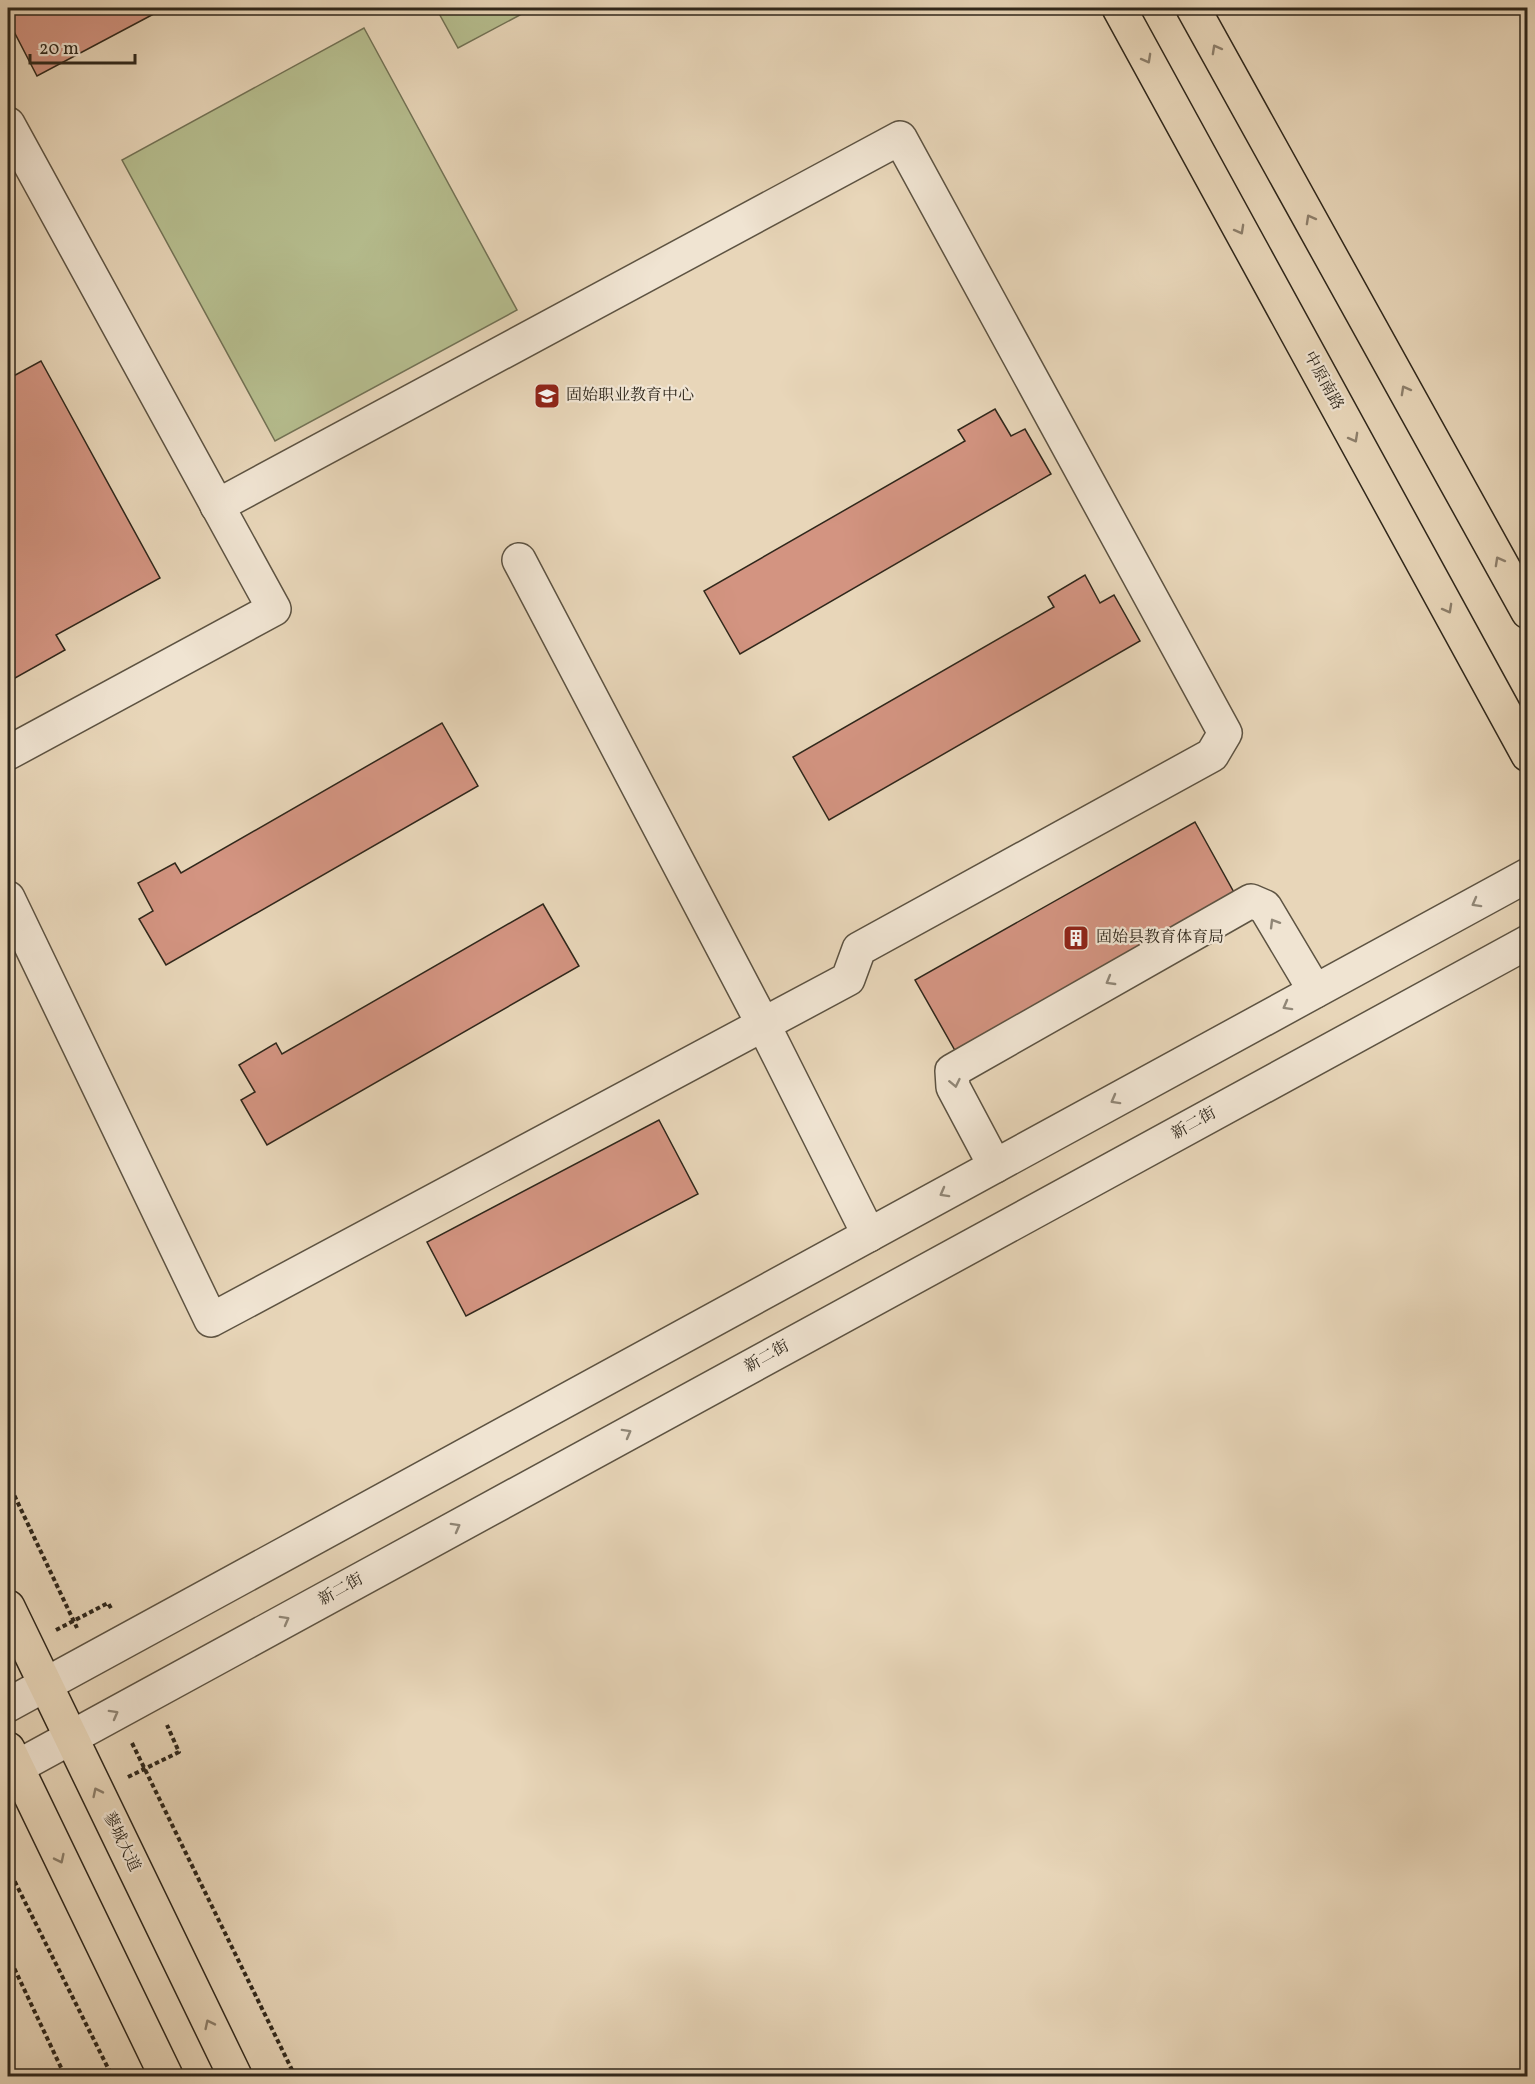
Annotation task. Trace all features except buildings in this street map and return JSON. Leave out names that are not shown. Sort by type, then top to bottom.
[{"type":"main road","name":"中原南路","points":[[1119,8],[1527,755]]},
{"type":"main road","points":[[1193,8],[1527,612]]},
{"type":"main road","name":"蓼城大道","points":[[8,1607],[235,2076]]},
{"type":"main road","points":[[10,1763],[166,2076]]},
{"type":"street","points":[[8,124],[274,609],[8,753]]},
{"type":"street","points":[[8,898],[211,1320],[849,979],[859,949],[1212,755],[1225,733],[900,138],[217,506]]},
{"type":"street","points":[[519,560],[763,1024],[869,1235]]},
{"type":"street","points":[[8,1705],[1527,875]]},
{"type":"street","points":[[995,1166],[953,1086],[952,1071],[1251,901],[1265,907],[1315,991]]},
{"type":"street","name":"新二街","points":[[10,1763],[71,1738],[1527,942]]},
{"type":"path","points":[[8,1482],[91,1658]]},
{"type":"path","points":[[117,1712],[295,2076]]},
{"type":"path","points":[[8,1868],[111,2076]]},
{"type":"path","points":[[8,1955],[65,2076]]},
{"type":"green space","points":[[436,8],[533,8],[458,48]]},
{"type":"green space","points":[[364,28],[517,310],[275,441],[122,160]]},
{"type":"place","name":"固始职业教育中心","points":[[547,396]]},
{"type":"place","name":"固始县教育体育局","points":[[1076,938]]}]
